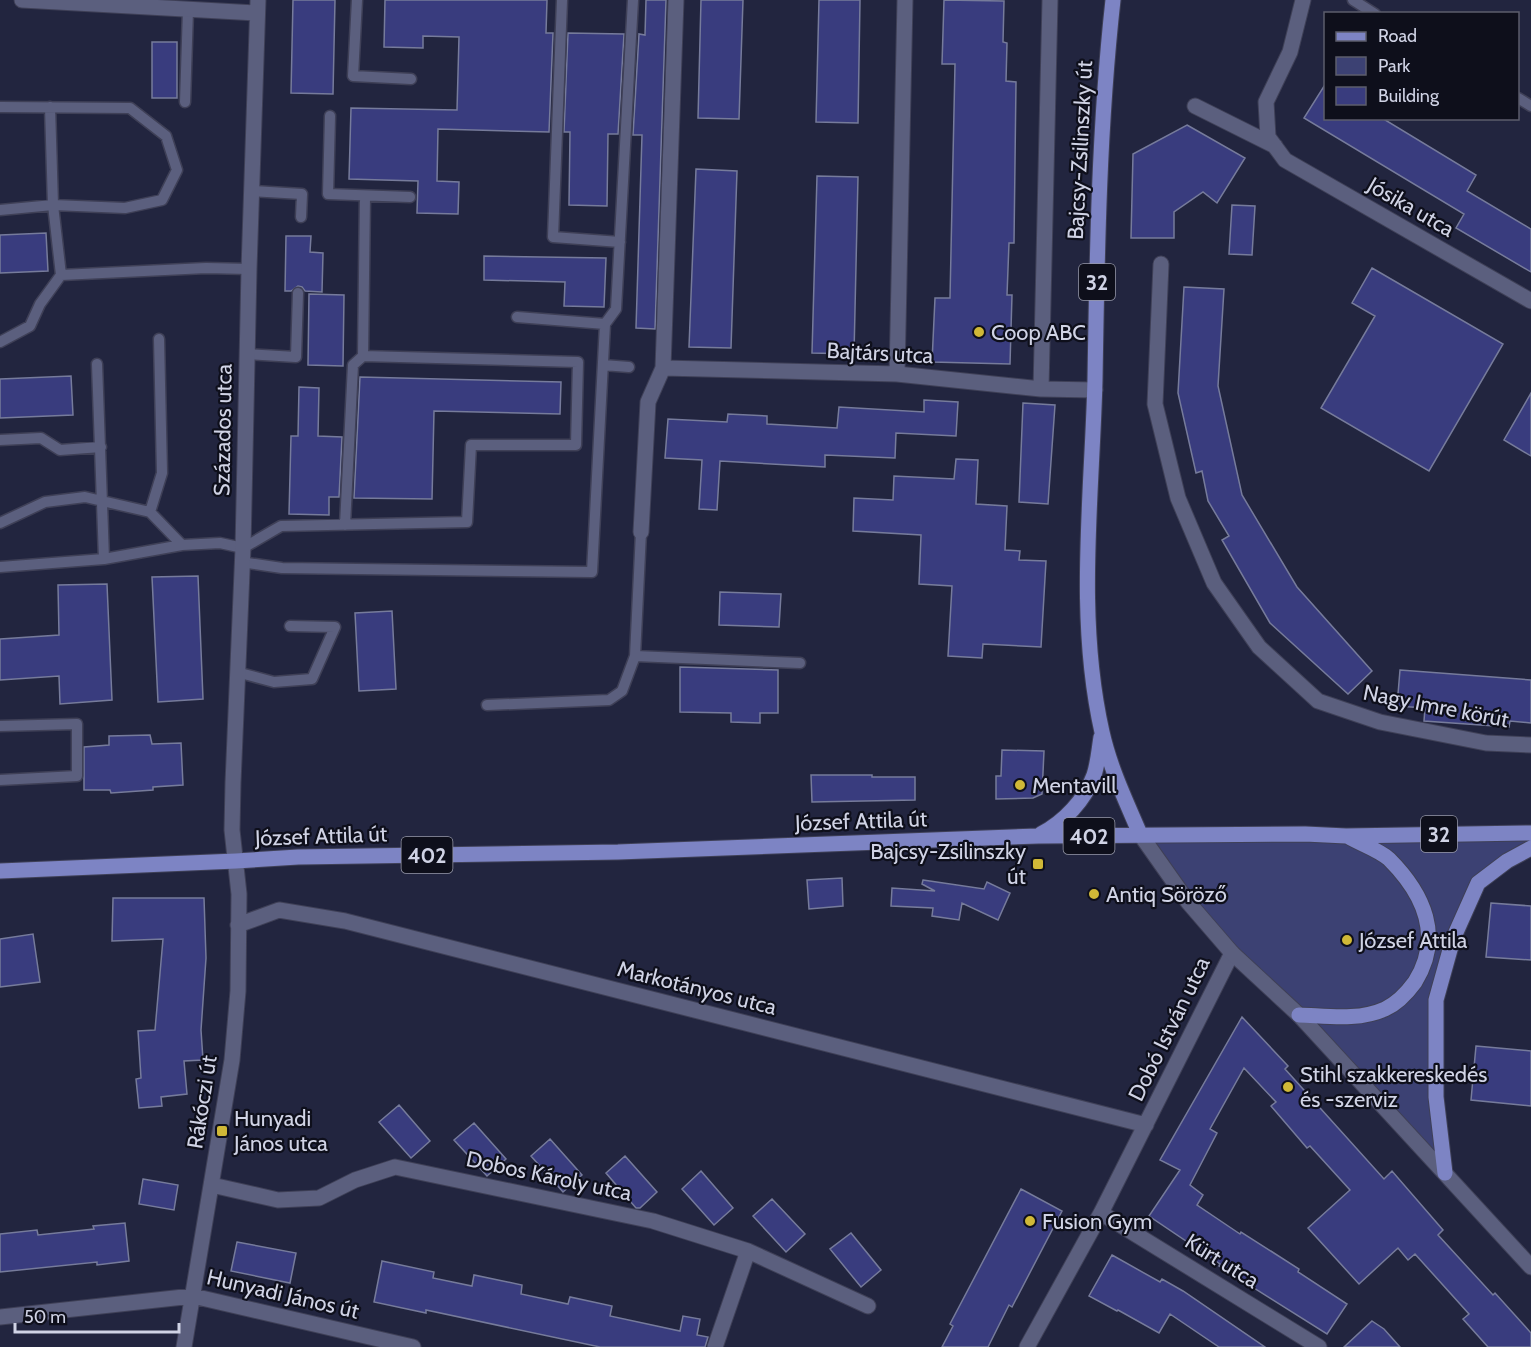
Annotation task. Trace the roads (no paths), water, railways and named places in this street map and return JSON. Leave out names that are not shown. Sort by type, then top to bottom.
[{"type":"main road","name":"Bajcsy-Zsilinszky út","points":[[1113,0],[1106,65],[1100,174],[1095,390],[1088,550],[1088,633],[1092,676],[1102,733],[1115,776],[1140,834]]},
{"type":"main road","points":[[1038,836],[1058,826],[1080,801],[1094,775],[1102,733]]},
{"type":"main road","name":"32","points":[[1140,834],[1346,836],[1531,833]]},
{"type":"main road","name":"József Attila út","points":[[0,871],[298,857],[618,852],[1140,834]]},
{"type":"main road","points":[[1299,1015],[1358,1017],[1386,1009],[1406,995],[1424,967],[1430,942],[1428,923],[1403,875],[1387,857],[1346,836]]},
{"type":"main road","points":[[1445,1173],[1436,1097],[1436,1000],[1453,939],[1478,883],[1507,861],[1531,848]]},
{"type":"street","points":[[22,0],[188,10],[257,7]]},
{"type":"street","points":[[641,532],[648,402],[663,368],[676,0]]},
{"type":"street","points":[[897,374],[905,0]]},
{"type":"street","points":[[1041,389],[1050,0]]},
{"type":"street","points":[[1271,141],[1266,102],[1290,52],[1303,0]]},
{"type":"street","name":"Százados utca","points":[[236,861],[232,830],[233,783],[242,555],[257,7]]},
{"type":"street","name":"Jósika utca","points":[[1196,106],[1271,141],[1285,160],[1531,301]]},
{"type":"street","name":"Nagy Imre körút","points":[[1161,264],[1155,404],[1178,498],[1214,583],[1259,646],[1318,701],[1380,722],[1486,743],[1531,745]]},
{"type":"street","name":"Bajtárs utca","points":[[663,368],[897,374],[1041,389],[1095,390]]},
{"type":"street","points":[[1140,834],[1188,902],[1232,953],[1299,1015],[1531,1267]]},
{"type":"street","name":"Rákóczi út","points":[[184,1347],[232,1060],[238,991],[239,894],[236,861]]},
{"type":"street","name":"Markotányos utca","points":[[238,925],[279,910],[345,921],[1146,1125]]},
{"type":"street","name":"Dobó István utca","points":[[1027,1347],[1101,1213],[1232,953]]},
{"type":"street","name":"Dobos Károly utca","points":[[212,1185],[278,1200],[319,1198],[355,1180],[395,1167],[652,1221],[748,1251],[868,1306]]},
{"type":"street","name":"Kürt utca","points":[[1101,1213],[1319,1347]]},
{"type":"street","points":[[715,1347],[748,1251]]},
{"type":"street","name":"Hunyadi János út","points":[[0,1317],[193,1296],[413,1347]]},
{"type":"lane","points":[[357,0],[353,76],[411,79]]},
{"type":"lane","points":[[562,0],[553,237],[620,242]]},
{"type":"lane","points":[[0,567],[104,559],[182,546],[220,543],[242,555],[282,568],[592,572],[605,324],[616,309],[633,0]]},
{"type":"lane","points":[[1353,0],[1372,12]]},
{"type":"lane","points":[[185,102],[188,10]]},
{"type":"lane","points":[[0,107],[130,108],[166,136],[177,170],[162,200],[125,208],[53,206],[0,210]]},
{"type":"lane","points":[[0,342],[30,326],[40,304],[62,275],[53,206],[50,107]]},
{"type":"lane","points":[[330,116],[328,194],[410,197]]},
{"type":"lane","points":[[252,191],[302,194],[301,217]]},
{"type":"lane","points":[[363,356],[365,196]]},
{"type":"lane","points":[[62,275],[206,268],[249,269]]},
{"type":"lane","points":[[247,354],[296,357],[298,293]]},
{"type":"lane","points":[[517,317],[605,324]]},
{"type":"lane","points":[[150,512],[162,473],[159,339]]},
{"type":"lane","points":[[242,555],[281,526],[345,525],[467,522],[471,445],[576,445],[578,362],[363,356],[353,365],[345,525]]},
{"type":"lane","points":[[97,364],[104,559]]},
{"type":"lane","points":[[603,365],[628,367]]},
{"type":"lane","points":[[0,440],[41,438],[60,450],[101,447]]},
{"type":"lane","points":[[0,524],[45,502],[85,497],[150,512],[182,546]]},
{"type":"lane","points":[[487,705],[609,700],[622,691],[635,656],[641,532]]},
{"type":"lane","points":[[244,674],[274,682],[312,679],[335,627],[290,626]]},
{"type":"lane","points":[[635,656],[800,663]]},
{"type":"lane","points":[[0,726],[76,724],[77,753],[77,776],[0,780]]},
{"type":"place","name":"Coop ABC","points":[[979,332]]},
{"type":"place","name":"Mentavill","points":[[1020,785]]},
{"type":"place","name":"Bajcsy-Zsilinszky út","points":[[1038,864]]},
{"type":"place","name":"Antiq Söröző","points":[[1094,894]]},
{"type":"place","name":"József Attila","points":[[1347,940]]},
{"type":"place","name":"Stihl szakkereskedés és -szerviz","points":[[1288,1087]]},
{"type":"place","name":"Hunyadi János utca","points":[[222,1131]]},
{"type":"place","name":"Fusion Gym","points":[[1030,1221]]}]
